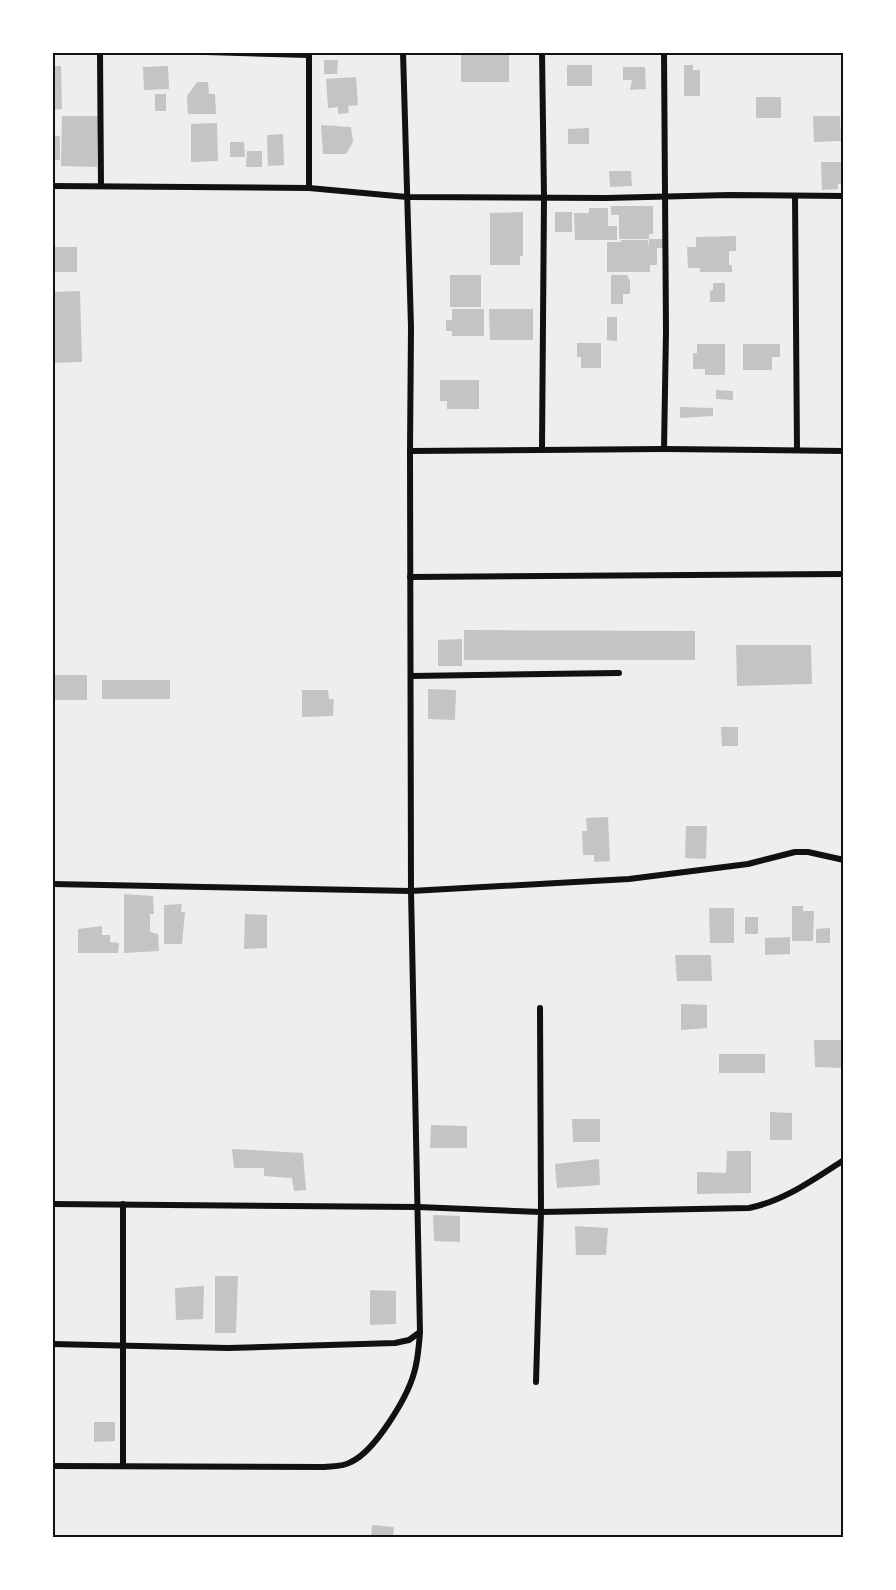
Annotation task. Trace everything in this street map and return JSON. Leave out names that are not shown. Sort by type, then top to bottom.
[{"type":"street","points":[[100,52],[101,186]]},
{"type":"street","points":[[206,52],[309,54],[309,188]]},
{"type":"street","points":[[52,1466],[324,1467],[350,1463],[374,1442],[397,1410],[414,1372],[420,1332],[411,891],[411,327],[403,52]]},
{"type":"street","points":[[542,52],[544,198],[542,449]]},
{"type":"street","points":[[664,52],[666,197],[664,449]]},
{"type":"street","points":[[52,186],[309,188],[407,197],[843,196]]},
{"type":"street","points":[[795,196],[796,450]]},
{"type":"street","points":[[410,451],[542,449],[843,451]]},
{"type":"street","points":[[410,577],[843,574]]},
{"type":"street","points":[[411,676],[619,673]]},
{"type":"street","points":[[52,884],[411,891],[629,879],[748,864],[795,852],[808,852],[843,860]]},
{"type":"street","points":[[536,1382],[541,1212],[540,1008]]},
{"type":"street","points":[[52,1204],[418,1208],[541,1212],[749,1208],[763,1205],[791,1193],[843,1160]]},
{"type":"street","points":[[123,1204],[123,1466]]},
{"type":"street","points":[[52,1344],[228,1348],[395,1343],[409,1340],[420,1332]]},
{"type":"shaded area","points":[[53,53],[843,53],[843,1537],[53,1537]]},
{"type":"building","points":[[461,52],[509,52],[509,82],[461,82]]},
{"type":"building","points":[[324,60],[338,60],[337,74],[324,74]]},
{"type":"building","points":[[567,65],[592,65],[592,86],[567,86]]},
{"type":"building","points":[[684,65],[693,65],[693,70],[700,70],[700,96],[684,96]]},
{"type":"building","points":[[52,66],[61,66],[62,109],[52,110]]},
{"type":"building","points":[[168,66],[169,89],[144,90],[143,67]]},
{"type":"building","points":[[623,67],[645,67],[646,89],[630,90],[632,80],[623,80]]},
{"type":"building","points":[[356,77],[358,105],[348,106],[349,113],[338,114],[338,107],[328,108],[326,79]]},
{"type":"building","points":[[197,82],[208,82],[209,94],[215,94],[216,114],[188,114],[187,96]]},
{"type":"building","points":[[155,94],[166,94],[166,111],[155,111]]},
{"type":"building","points":[[756,97],[781,97],[781,118],[756,118]]},
{"type":"building","points":[[62,116],[98,116],[97,167],[61,166]]},
{"type":"building","points":[[813,116],[840,116],[841,141],[814,142]]},
{"type":"building","points":[[217,123],[218,161],[191,162],[191,124]]},
{"type":"building","points":[[321,125],[351,127],[353,142],[346,154],[323,154]]},
{"type":"building","points":[[589,128],[589,144],[568,144],[568,129]]},
{"type":"building","points":[[283,134],[284,165],[268,166],[267,135]]},
{"type":"building","points":[[52,136],[60,136],[60,160],[52,160]]},
{"type":"building","points":[[230,142],[244,142],[245,157],[230,157]]},
{"type":"building","points":[[247,151],[262,151],[262,167],[246,167]]},
{"type":"building","points":[[821,162],[844,162],[844,184],[838,184],[838,189],[822,190]]},
{"type":"building","points":[[609,171],[631,171],[632,186],[610,187]]},
{"type":"building","points":[[611,206],[653,206],[653,234],[649,234],[649,239],[619,239],[619,215],[611,215]]},
{"type":"building","points":[[589,208],[608,208],[608,226],[617,226],[617,240],[575,240],[574,213],[589,213]]},
{"type":"building","points":[[523,212],[523,256],[520,256],[520,265],[490,265],[490,213]]},
{"type":"building","points":[[555,212],[572,212],[572,232],[555,232]]},
{"type":"building","points":[[736,236],[736,251],[729,251],[729,265],[732,265],[732,272],[700,272],[700,268],[688,268],[687,247],[696,247],[696,237]]},
{"type":"building","points":[[649,239],[664,239],[664,248],[657,248],[657,265],[650,265],[650,272],[607,272],[607,242],[648,240],[649,249]]},
{"type":"building","points":[[52,247],[77,247],[77,272],[52,272]]},
{"type":"building","points":[[450,275],[481,275],[481,307],[450,307]]},
{"type":"building","points":[[611,275],[627,275],[630,281],[630,294],[623,294],[623,304],[611,304]]},
{"type":"building","points":[[713,283],[725,283],[725,302],[710,302]]},
{"type":"building","points":[[80,291],[82,362],[52,363],[52,292]]},
{"type":"building","points":[[452,309],[484,309],[484,336],[452,336],[452,331],[446,331],[446,320],[452,320]]},
{"type":"building","points":[[489,309],[533,309],[533,340],[490,340]]},
{"type":"building","points":[[607,317],[617,317],[617,341],[607,340]]},
{"type":"building","points":[[577,343],[601,343],[601,368],[581,368],[581,357],[577,357]]},
{"type":"building","points":[[697,344],[725,344],[725,375],[705,375],[705,369],[693,369],[693,353],[697,353]]},
{"type":"building","points":[[743,344],[780,344],[780,357],[772,357],[772,370],[743,370]]},
{"type":"building","points":[[440,380],[479,380],[479,409],[447,409],[447,401],[440,401]]},
{"type":"building","points":[[716,390],[733,391],[733,400],[716,399]]},
{"type":"building","points":[[680,407],[713,408],[713,416],[680,418]]},
{"type":"building","points":[[464,630],[695,631],[695,660],[464,660]]},
{"type":"building","points":[[462,639],[462,666],[438,666],[438,640]]},
{"type":"building","points":[[736,645],[811,645],[812,684],[737,686]]},
{"type":"building","points":[[52,675],[87,675],[87,700],[52,700]]},
{"type":"building","points":[[102,680],[170,680],[170,699],[102,699]]},
{"type":"building","points":[[428,689],[456,690],[455,720],[428,719]]},
{"type":"building","points":[[302,690],[328,690],[329,699],[334,699],[333,716],[302,717]]},
{"type":"building","points":[[721,727],[738,727],[738,746],[722,746]]},
{"type":"building","points":[[608,817],[610,861],[594,862],[594,855],[583,855],[582,831],[587,831],[586,818]]},
{"type":"building","points":[[686,826],[707,826],[706,859],[685,858]]},
{"type":"building","points":[[124,894],[153,896],[154,914],[150,914],[150,932],[158,934],[159,951],[124,953]]},
{"type":"building","points":[[182,904],[181,912],[185,912],[182,944],[164,944],[164,905]]},
{"type":"building","points":[[792,906],[803,906],[803,911],[814,911],[813,941],[792,941]]},
{"type":"building","points":[[709,908],[734,908],[734,943],[710,943]]},
{"type":"building","points":[[245,914],[267,915],[267,948],[244,949]]},
{"type":"building","points":[[745,917],[758,917],[758,934],[745,934]]},
{"type":"building","points":[[102,926],[102,935],[110,935],[110,942],[119,943],[118,953],[78,953],[78,929]]},
{"type":"building","points":[[830,928],[830,943],[816,943],[816,929]]},
{"type":"building","points":[[790,937],[790,954],[765,955],[765,938]]},
{"type":"building","points":[[675,955],[711,955],[712,981],[677,981]]},
{"type":"building","points":[[681,1004],[707,1005],[707,1028],[681,1030]]},
{"type":"building","points":[[814,1040],[843,1040],[843,1068],[815,1067]]},
{"type":"building","points":[[719,1054],[765,1054],[765,1073],[719,1073]]},
{"type":"building","points":[[770,1112],[792,1113],[792,1140],[770,1140]]},
{"type":"building","points":[[572,1119],[600,1119],[600,1142],[573,1142]]},
{"type":"building","points":[[431,1125],[467,1126],[467,1148],[430,1148]]},
{"type":"building","points":[[232,1149],[303,1153],[306,1190],[294,1191],[292,1178],[264,1176],[264,1168],[234,1168]]},
{"type":"building","points":[[727,1151],[751,1151],[751,1193],[697,1194],[697,1172],[726,1173]]},
{"type":"building","points":[[599,1159],[600,1185],[557,1188],[555,1164]]},
{"type":"building","points":[[433,1215],[460,1216],[460,1242],[434,1241]]},
{"type":"building","points":[[575,1226],[608,1228],[606,1255],[576,1255]]},
{"type":"building","points":[[215,1276],[238,1276],[236,1333],[215,1333]]},
{"type":"building","points":[[204,1286],[203,1319],[176,1320],[175,1288]]},
{"type":"building","points":[[370,1290],[396,1291],[396,1324],[370,1325]]},
{"type":"building","points":[[94,1422],[115,1422],[115,1441],[94,1442]]},
{"type":"building","points":[[372,1525],[394,1527],[393,1538],[371,1538]]}]
